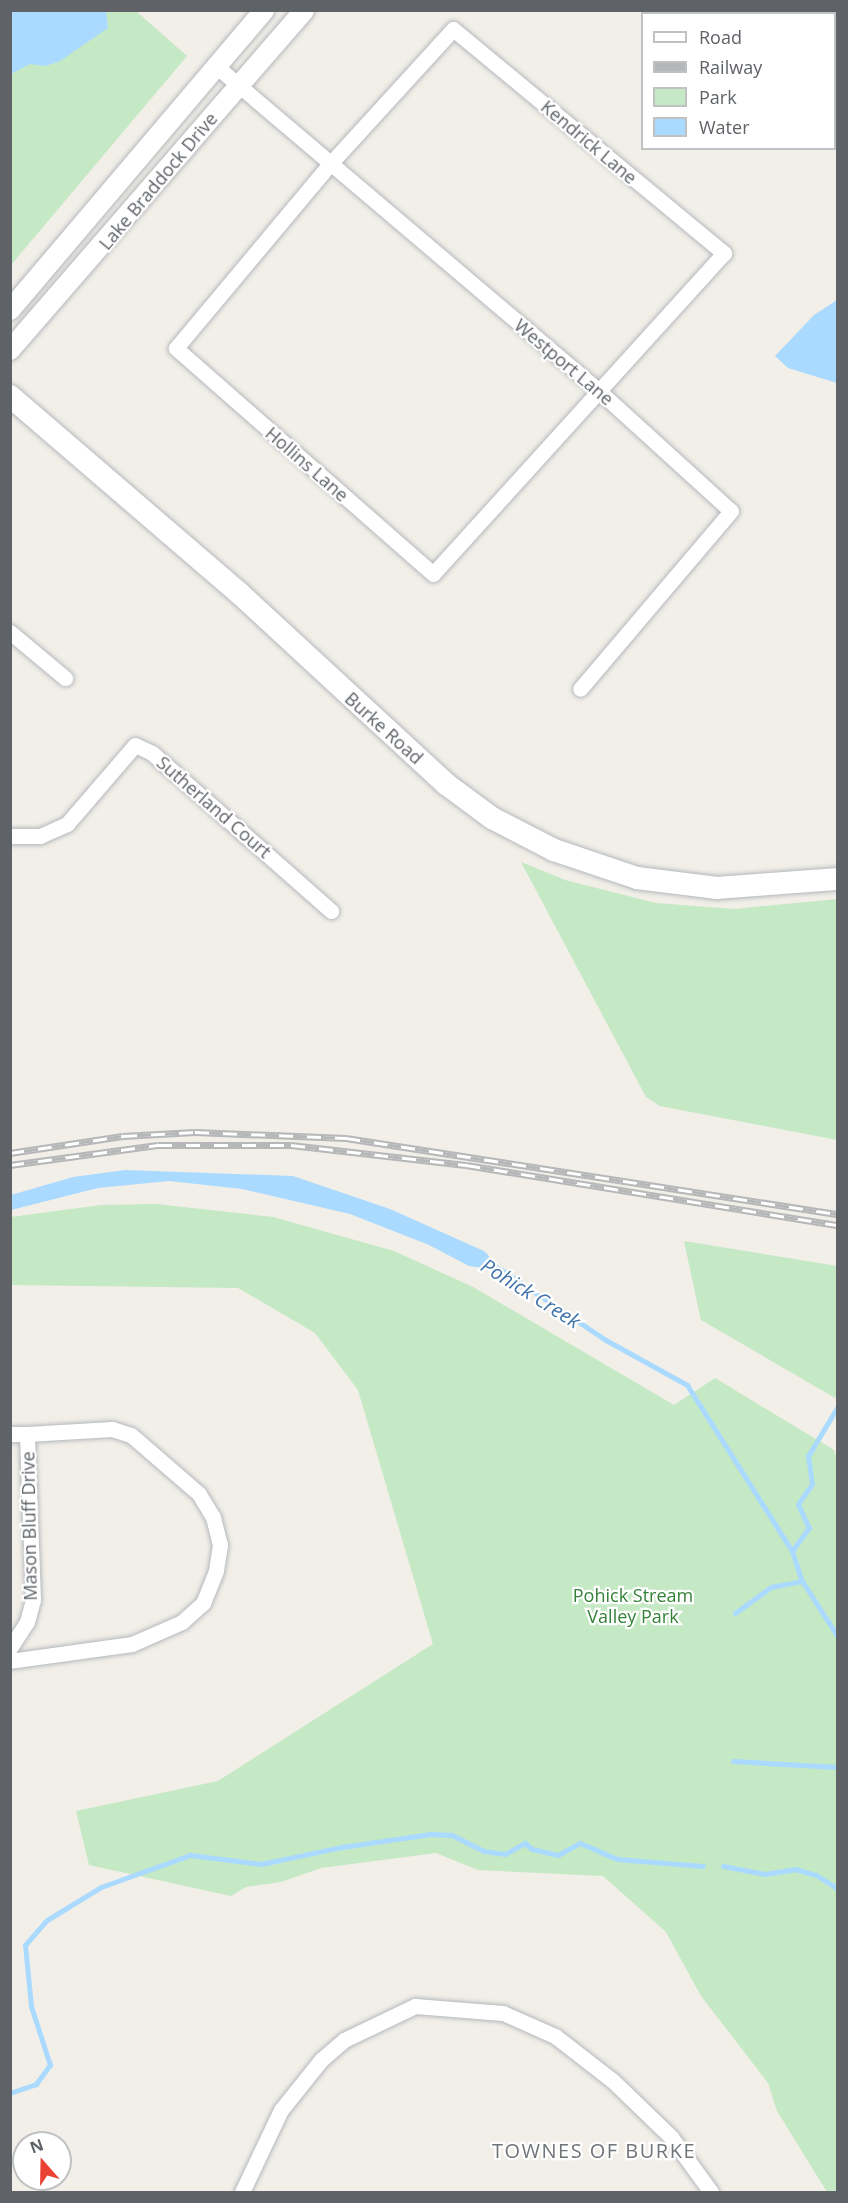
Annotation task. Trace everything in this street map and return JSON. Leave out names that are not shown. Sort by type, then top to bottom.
[{"type":"main road","name":"Burke Road","points":[[10,396],[239,593],[446,784],[492,818],[554,850],[637,878],[717,888],[837,879]]},
{"type":"street","name":"Lake Braddock Drive","points":[[10,310],[264,10]]},
{"type":"street","name":"Lake Braddock Drive","points":[[10,350],[304,10]]},
{"type":"street","name":"Kendrick Lane","points":[[329,165],[453,29],[724,253],[599,391]]},
{"type":"street","name":"Westport Lane","points":[[216,66],[329,165],[599,391],[731,511],[580,689]]},
{"type":"street","name":"Hollins Lane","points":[[329,165],[176,348],[433,574],[599,391]]},
{"type":"street","points":[[10,632],[65,678]]},
{"type":"street","name":"Sutherland Court","points":[[10,836],[40,836],[67,824],[135,745],[152,753],[331,911]]},
{"type":"street","name":"Mason Bluff Drive","points":[[10,1434],[112,1429],[131,1435],[150,1447],[199,1494],[213,1517],[220,1545],[216,1571],[203,1603],[182,1622],[132,1644],[10,1661]]},
{"type":"street","name":"Mason Bluff Drive","points":[[10,1648],[27,1622],[33,1600],[27,1434]]},
{"type":"street","points":[[242,2193],[281,2110],[321,2060],[344,2040],[415,2007],[503,2013],[555,2036],[613,2081],[672,2137],[711,2193]]},
{"type":"green space","points":[[11,11],[136,11],[187,56],[11,265]]},
{"type":"green space","points":[[521,862],[565,880],[656,903],[734,909],[837,899],[837,1140],[660,1106],[646,1097]]},
{"type":"green space","name":"Pohick Stream Valley Park","points":[[156,1204],[273,1217],[394,1251],[473,1287],[674,1405],[715,1378],[834,1450],[838,1461],[837,2192],[827,2192],[777,2111],[768,2083],[701,1996],[666,1932],[603,1876],[478,1870],[436,1853],[321,1868],[281,1882],[246,1887],[231,1896],[89,1865],[76,1811],[218,1781],[433,1644],[358,1390],[315,1333],[238,1288],[11,1285],[11,1217],[101,1205]]},
{"type":"green space","points":[[684,1241],[837,1266],[837,1399],[701,1320]]},
{"type":"water","points":[[11,10],[106,11],[108,28],[60,61],[46,66],[30,64],[11,74]]},
{"type":"water","points":[[744,11],[837,11],[837,38],[836,12]]},
{"type":"water","points":[[837,300],[837,383],[788,368],[775,356],[814,315]]},
{"type":"water","points":[[125,1170],[293,1176],[390,1209],[484,1251],[504,1271],[469,1266],[429,1245],[350,1214],[242,1189],[169,1181],[98,1188],[11,1210],[11,1195],[73,1177]]},
{"type":"waterway","name":"Pohick Creek","points":[[500,1269],[604,1339],[687,1385],[792,1551],[802,1581],[838,1637]]},
{"type":"waterway","points":[[792,1551],[809,1528],[798,1504],[812,1484],[808,1456],[838,1406]]},
{"type":"waterway","points":[[735,1613],[771,1587],[802,1581]]},
{"type":"waterway","points":[[733,1761],[838,1767]]},
{"type":"waterway","points":[[10,2093],[36,2084],[50,2065],[31,2006],[25,1945],[47,1920],[101,1887],[190,1855],[261,1864],[342,1847],[431,1834],[452,1835],[484,1851],[505,1854],[525,1843],[532,1849],[558,1855],[580,1843],[617,1859],[703,1866]]},
{"type":"waterway","points":[[723,1866],[765,1874],[795,1869],[816,1875],[838,1889]]},
{"type":"railway","points":[[10,1153],[123,1136],[195,1132],[346,1138],[838,1214]]},
{"type":"railway","points":[[10,1165],[158,1145],[291,1145],[466,1165],[838,1225]]},
{"type":"district","name":"TOWNES OF BURKE","points":[[594,2150]]}]
